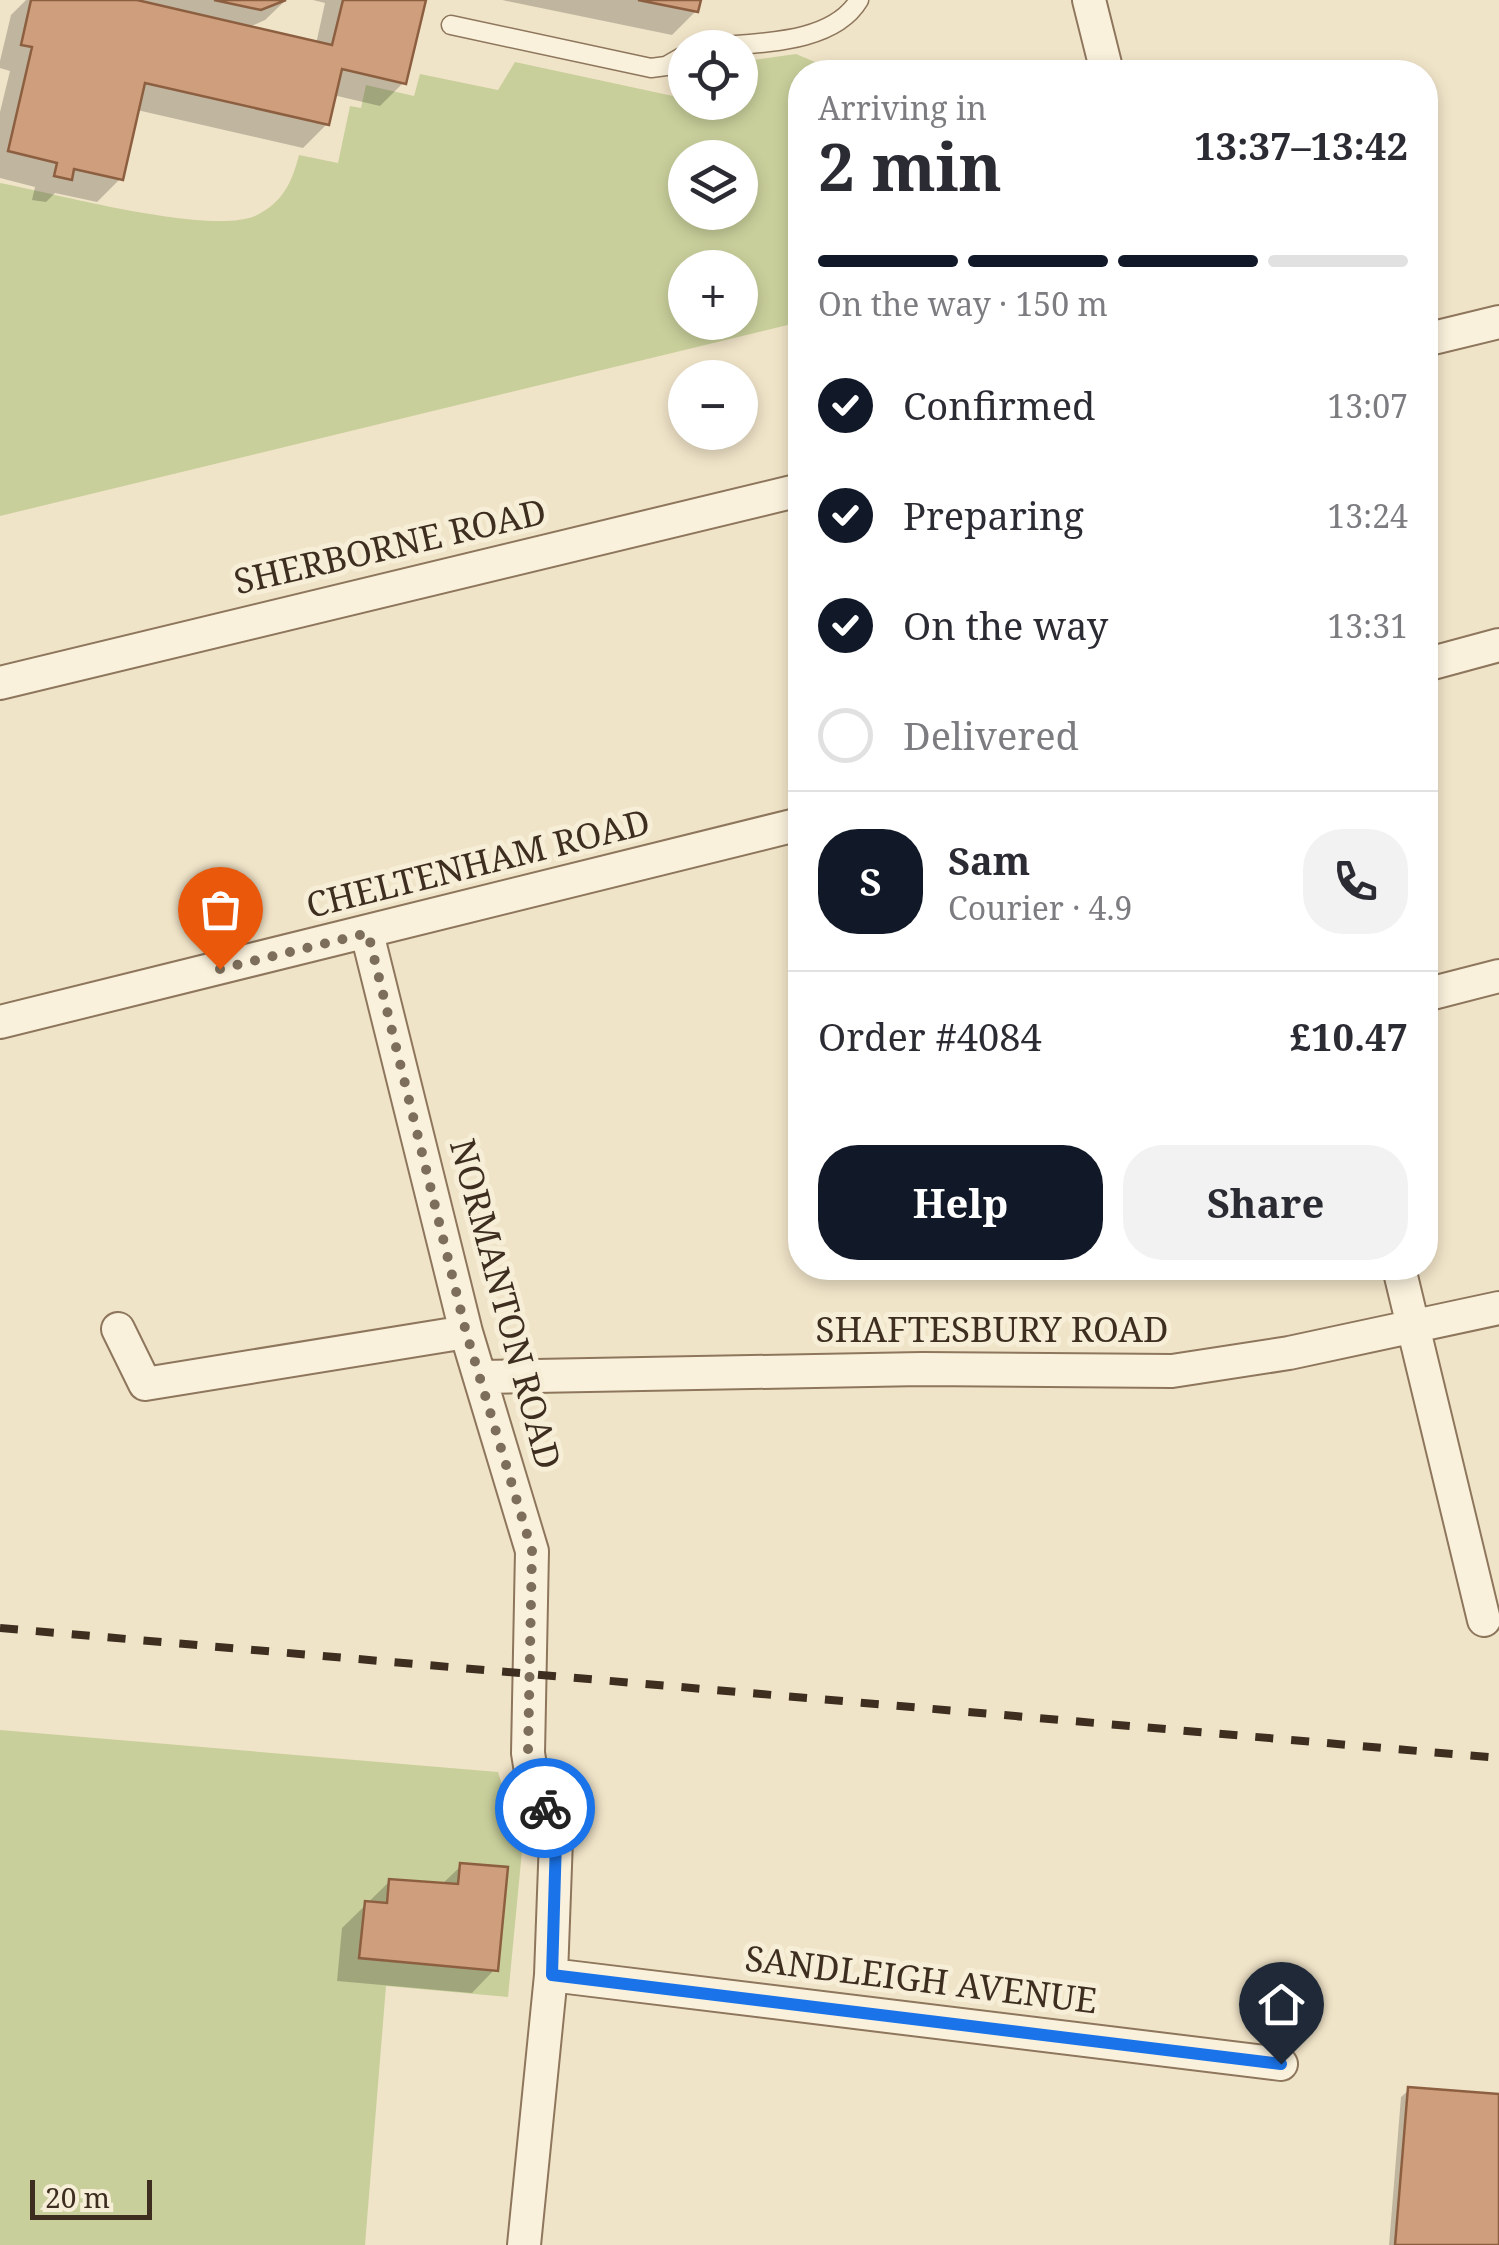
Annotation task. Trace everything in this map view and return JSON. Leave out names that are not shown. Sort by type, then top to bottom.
[{"type":"street","points":[[1088,0],[1104,60]]},
{"type":"street","points":[[1438,337],[1499,322]]},
{"type":"street","name":"SHERBORNE ROAD","points":[[0,683],[788,493]]},
{"type":"street","points":[[1438,661],[1499,645]]},
{"type":"street","name":"CHELTENHAM ROAD","points":[[0,1022],[788,827]]},
{"type":"street","name":"NORMANTON ROAD","points":[[368,933],[466,1332],[532,1551],[532,1778],[556,1839],[552,1975],[524,2245]]},
{"type":"street","points":[[1438,992],[1499,976]]},
{"type":"street","points":[[1402,1280],[1484,1620]]},
{"type":"street","name":"SHAFTESBURY ROAD","points":[[480,1377],[922,1369],[1172,1371],[1414,1328],[1499,1308]]},
{"type":"street","points":[[118,1330],[145,1384],[466,1332]]},
{"type":"street","name":"SANDLEIGH AVENUE","points":[[552,1975],[1281,2064]]},
{"type":"lane","points":[[758,40],[816,31],[843,18],[859,0]]},
{"type":"lane","points":[[451,25],[652,68],[668,65]]},
{"type":"green space","points":[[796,54],[810,60],[788,60],[788,325],[758,332],[758,250],[668,250],[668,340],[726,340],[0,516],[0,183],[171,217],[236,220],[257,215],[274,204],[289,182],[299,155],[338,163],[350,106],[361,108],[366,85],[414,96],[420,74],[498,90],[515,62],[668,95],[668,120],[758,120],[758,59]]},
{"type":"green space","points":[[0,1730],[498,1772],[522,1851],[508,1997],[386,1986],[365,2245],[0,2245]]},
{"type":"building","points":[[31,0],[137,0],[332,45],[343,0],[426,0],[406,84],[342,69],[329,125],[145,83],[123,180],[74,169],[72,180],[54,176],[57,163],[8,151],[32,47],[21,45]]},
{"type":"building","points":[[214,0],[286,0],[261,10]]},
{"type":"building","points":[[638,0],[701,0],[698,12]]},
{"type":"building","points":[[460,1863],[508,1867],[498,1971],[359,1958],[365,1901],[387,1903],[389,1879],[458,1884]]},
{"type":"building","points":[[1408,2087],[1499,2094],[1499,2245],[1395,2245]]},
{"type":"railway","points":[[0,1628],[1499,1758]]},
{"type":"way so far","points":[[220,969],[368,933],[466,1332],[532,1551],[528,1752],[532,1778],[545,1808]]},
{"type":"route","points":[[545,1808],[556,1839],[552,1975],[1281,2064]]}]
